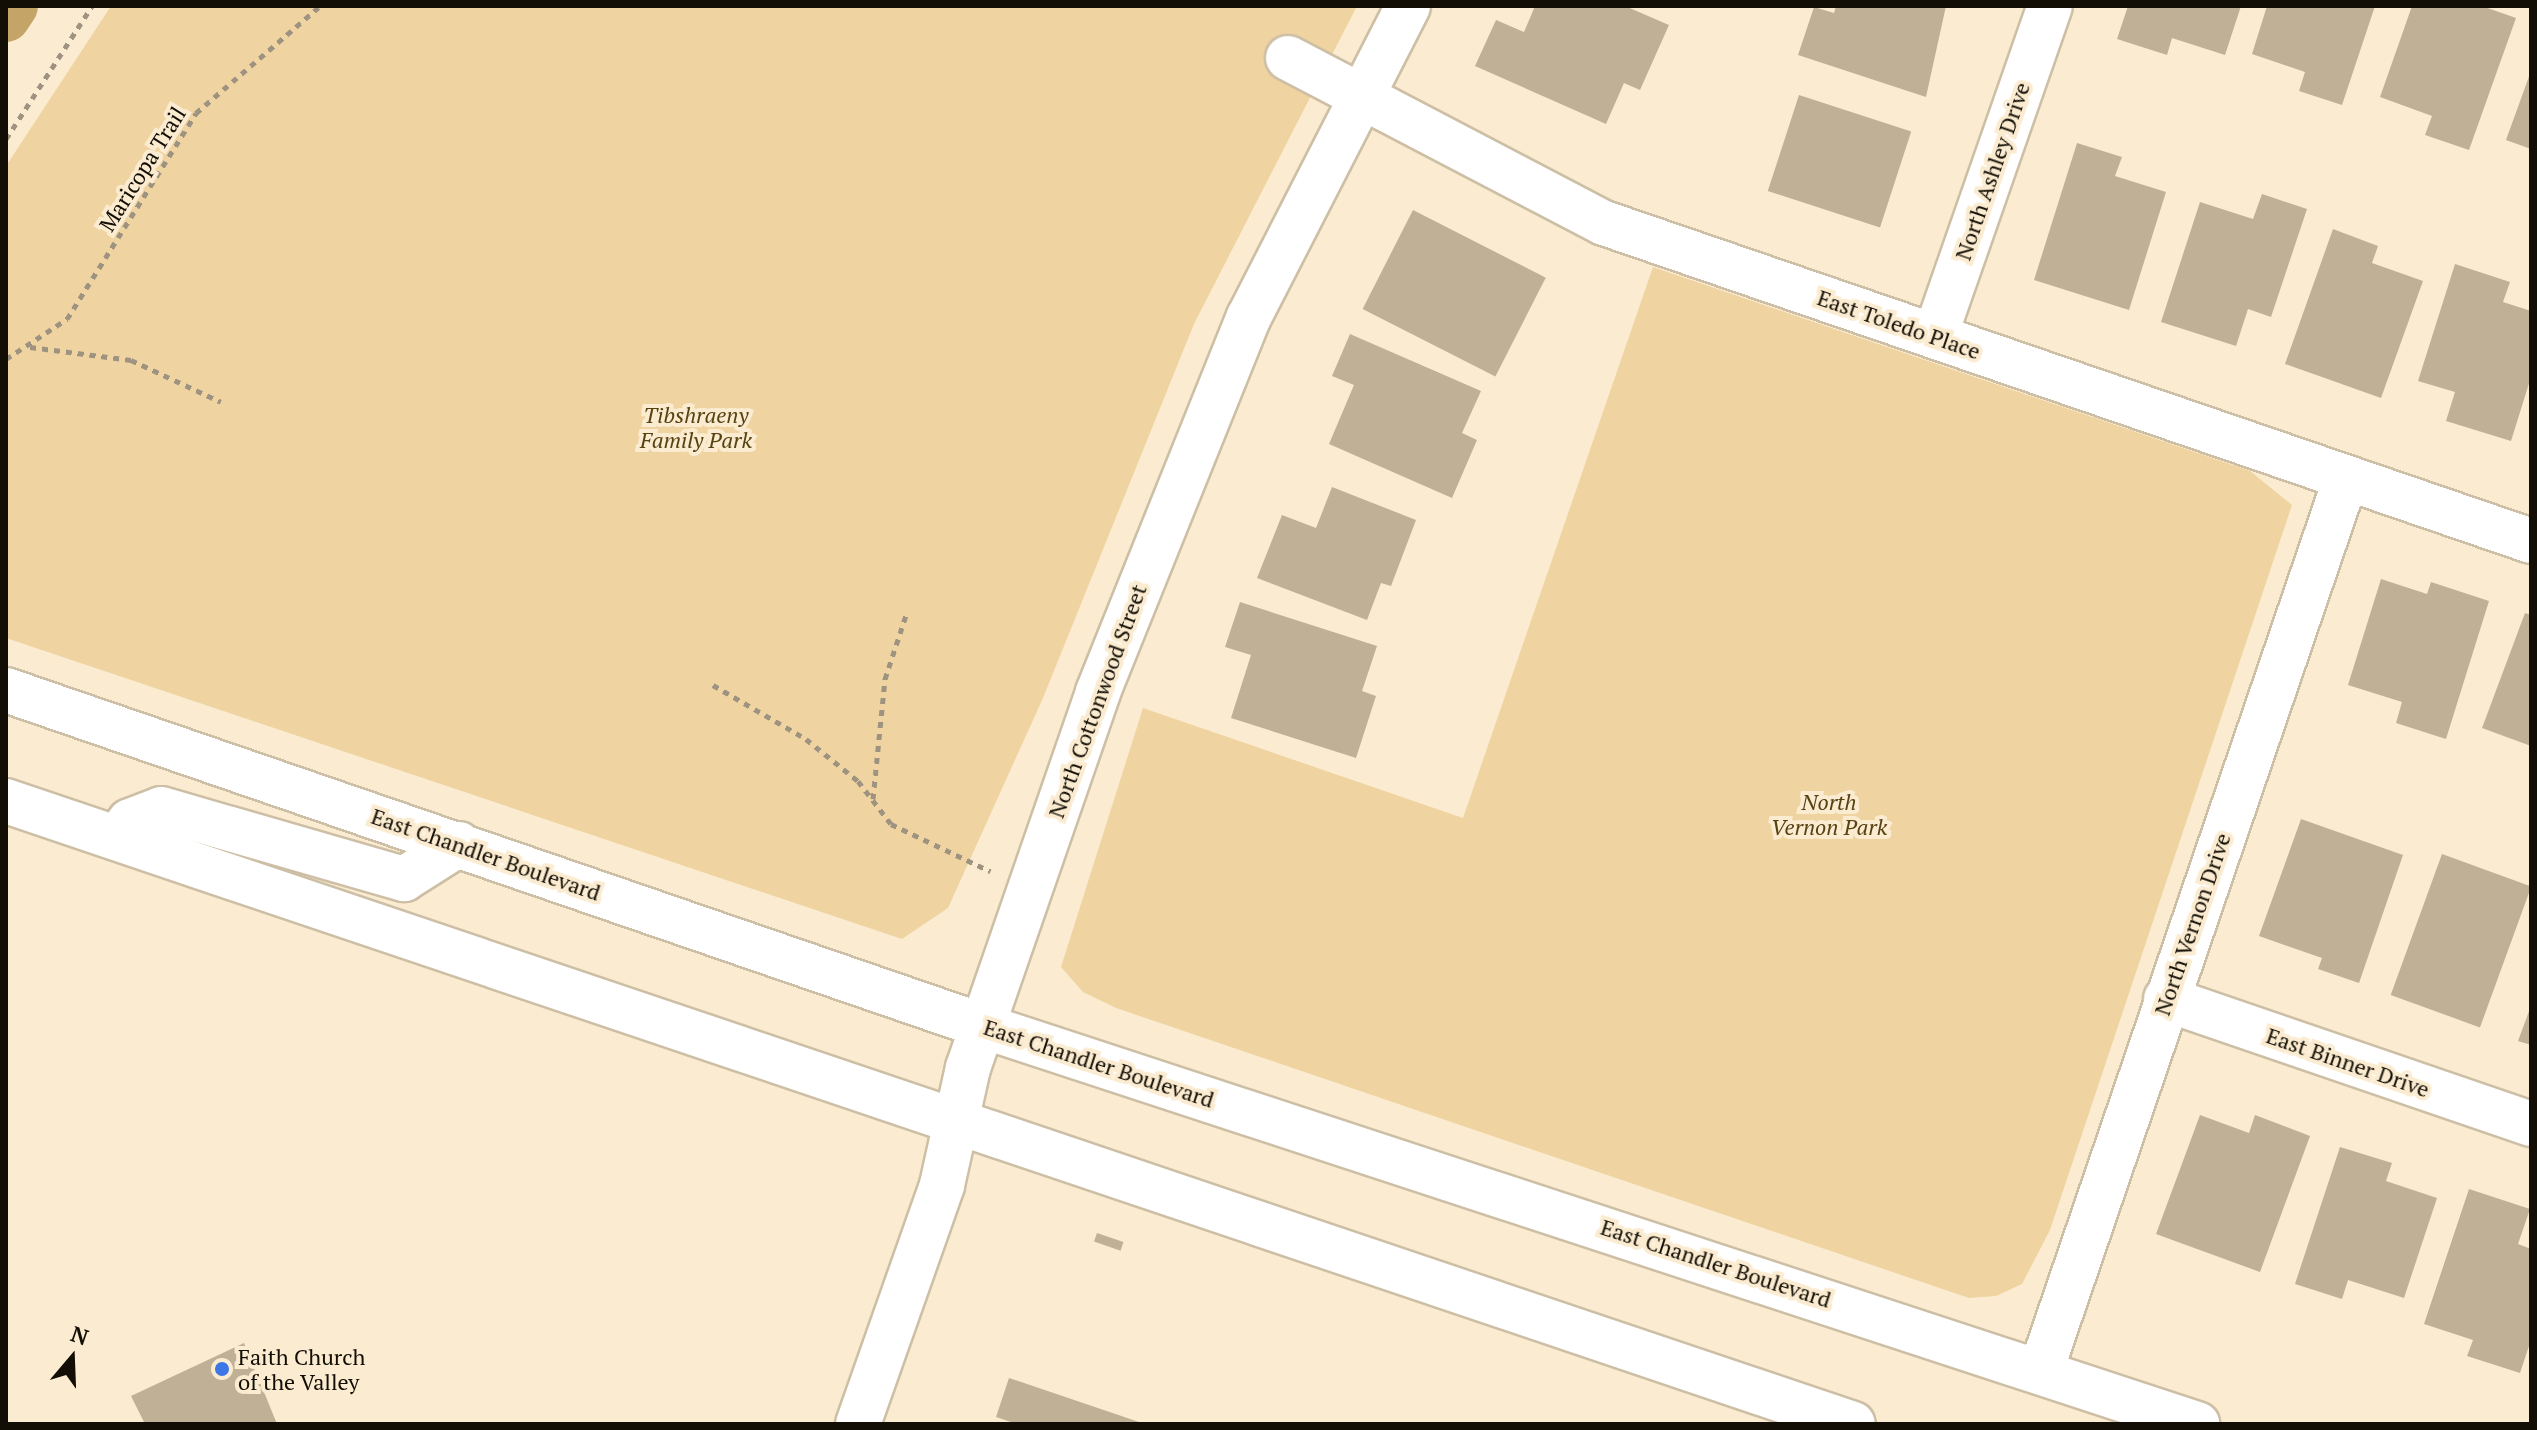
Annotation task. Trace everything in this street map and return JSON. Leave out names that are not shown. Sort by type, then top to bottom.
[{"type":"main road","name":"North Cottonwood Street","points":[[858,1424],[942,1185],[953,1119],[1098,692],[1249,317],[1408,6]]},
{"type":"main road","name":"North Ashley Drive","points":[[1935,336],[2050,6]]},
{"type":"main road","name":"East Toledo Place","points":[[1288,58],[1604,223],[2531,541]]},
{"type":"main road","name":"North Vernon Drive","points":[[2041,1370],[2346,478]]},
{"type":"main road","name":"East Chandler Boulevard","points":[[6,690],[983,1026],[2041,1370],[2197,1424]]},
{"type":"main road","points":[[6,801],[1853,1424]]},
{"type":"main road","points":[[117,838],[130,821],[161,809],[404,879],[459,844]]},
{"type":"main road","name":"East Binner Drive","points":[[2166,999],[2531,1124]]},
{"type":"path","points":[[6,139],[92,6]]},
{"type":"path","name":"Maricopa Trail","points":[[6,359],[29,347],[67,319],[196,113],[320,6]]},
{"type":"path","points":[[29,347],[131,360],[221,402]]},
{"type":"path","points":[[873,800],[885,679],[907,612]]},
{"type":"path","points":[[713,685],[806,739],[873,800],[891,824],[1030,887]]},
{"type":"green space","name":"Tibshraeny Family Park","points":[[111,6],[1357,6],[1194,324],[1043,698],[948,908],[902,939],[6,638],[6,166]]},
{"type":"green space","name":"North Vernon Park","points":[[1653,267],[2250,471],[2292,505],[2050,1230],[2022,1284],[1996,1296],[1969,1298],[1116,1008],[1083,992],[1061,967],[1143,708],[1463,818]]},
{"type":"building","points":[[1535,6],[1625,6],[1669,25],[1640,90],[1624,83],[1606,124],[1475,66],[1496,20],[1524,32]]},
{"type":"building","points":[[1836,6],[1946,6],[1926,97],[1798,55],[1814,7],[1834,13]]},
{"type":"building","points":[[2128,6],[2241,6],[2225,55],[2172,38],[2167,55],[2117,39]]},
{"type":"building","points":[[2267,6],[2375,6],[2342,105],[2299,91],[2305,72],[2252,54]]},
{"type":"building","points":[[2412,6],[2482,6],[2516,18],[2469,150],[2425,135],[2432,116],[2380,97]]},
{"type":"building","points":[[2531,71],[2531,149],[2506,140]]},
{"type":"building","points":[[1799,95],[1911,131],[1880,228],[1768,191]]},
{"type":"building","points":[[2077,143],[2122,157],[2115,176],[2166,192],[2129,310],[2034,280]]},
{"type":"building","points":[[2262,194],[2307,209],[2271,317],[2248,309],[2236,346],[2161,322],[2200,202],[2253,219]]},
{"type":"building","points":[[1413,210],[1546,278],[1495,377],[1363,309]]},
{"type":"building","points":[[2333,229],[2378,246],[2372,263],[2423,281],[2381,398],[2285,364]]},
{"type":"building","points":[[2455,264],[2510,282],[2503,302],[2531,311],[2531,377],[2511,441],[2446,421],[2455,392],[2418,381]]},
{"type":"building","points":[[1350,334],[1481,391],[1462,433],[1477,440],[1452,498],[1329,444],[1354,385],[1332,376]]},
{"type":"building","points":[[1332,487],[1416,520],[1391,586],[1381,583],[1367,620],[1257,578],[1282,515],[1316,528]]},
{"type":"building","points":[[2381,579],[2427,594],[2431,582],[2489,601],[2446,739],[2396,723],[2402,702],[2348,685]]},
{"type":"building","points":[[1240,602],[1377,646],[1362,691],[1376,696],[1356,758],[1231,718],[1251,655],[1225,647]]},
{"type":"building","points":[[2525,613],[2531,615],[2531,746],[2482,728]]},
{"type":"building","points":[[2301,819],[2403,855],[2359,983],[2318,969],[2322,958],[2259,936]]},
{"type":"building","points":[[2442,854],[2531,886],[2480,1027],[2391,995]]},
{"type":"building","points":[[2531,1006],[2531,1045],[2518,1041]]},
{"type":"building","points":[[2200,1115],[2249,1133],[2255,1115],[2310,1136],[2260,1272],[2156,1234]]},
{"type":"building","points":[[2340,1147],[2392,1163],[2386,1181],[2437,1198],[2404,1298],[2348,1280],[2342,1299],[2295,1284]]},
{"type":"building","points":[[2469,1189],[2530,1209],[2518,1244],[2531,1249],[2531,1340],[2520,1373],[2467,1356],[2473,1340],[2424,1324]]},
{"type":"building","points":[[1097,1233],[1123,1242],[1121,1251],[1094,1242]]},
{"type":"building","name":"Faith Church of the Valley","points":[[244,1343],[277,1424],[145,1424],[131,1396]]},
{"type":"building","points":[[1009,1378],[1142,1424],[1017,1424],[996,1417]]},
{"type":"waterway","points":[[6,18],[14,6]]},
{"type":"place","name":"Faith Church of the Valley","points":[[222,1369]]}]
